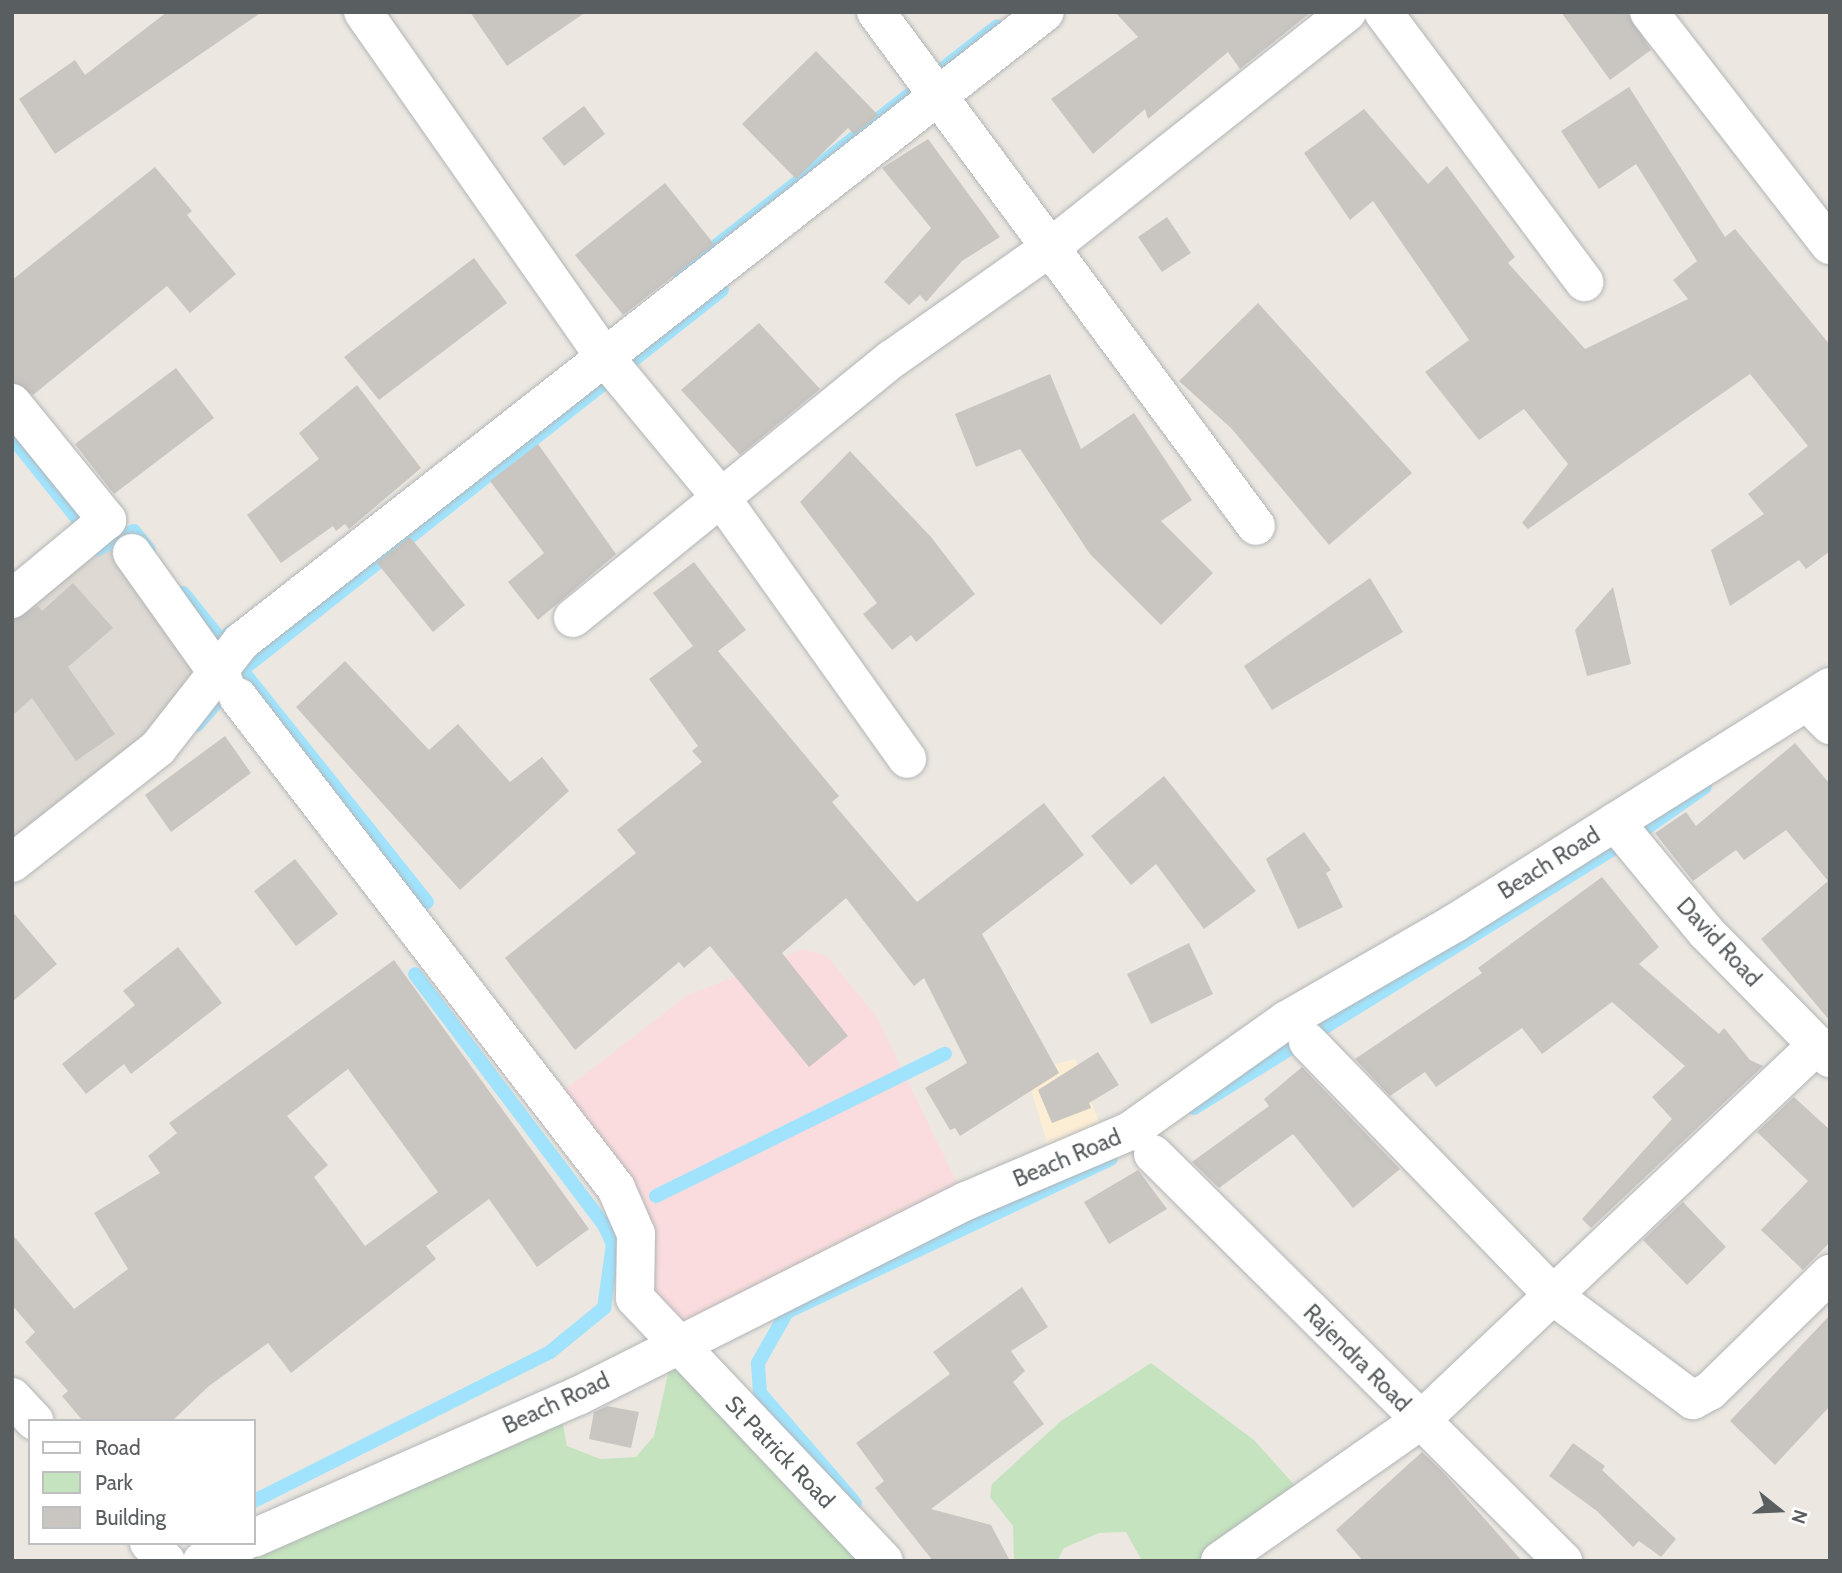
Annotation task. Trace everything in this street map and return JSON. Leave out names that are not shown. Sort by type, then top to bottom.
[{"type":"street","points":[[363,12],[603,355],[719,495],[907,759]]},
{"type":"street","points":[[876,12],[1052,246],[1256,526]]},
{"type":"street","points":[[12,863],[158,748],[226,684],[242,642],[603,355],[1045,12]]},
{"type":"street","points":[[573,618],[719,495],[892,359],[1052,246],[1347,12]]},
{"type":"street","points":[[1382,12],[1584,282]]},
{"type":"street","points":[[1649,12],[1830,245]]},
{"type":"street","points":[[12,403],[107,520],[12,600]]},
{"type":"street","name":"St Patrick Road","points":[[132,553],[226,684],[616,1188],[636,1234],[635,1298],[884,1561]]},
{"type":"street","name":"Beach Road","points":[[256,1537],[578,1396],[675,1343],[966,1201],[1130,1131],[1287,1020],[1455,923],[1615,822],[1822,705]]},
{"type":"street","name":"David Road","points":[[1615,822],[1706,932],[1823,1051]]},
{"type":"street","points":[[1308,1042],[1556,1298],[1693,1400],[1710,1391],[1830,1274]]},
{"type":"street","points":[[1220,1561],[1420,1421],[1823,1051]]},
{"type":"street","name":"Rajendra Road","points":[[1153,1154],[1563,1561]]},
{"type":"street","points":[[12,1398],[32,1419]]},
{"type":"street","points":[[151,1545],[166,1561]]},
{"type":"street","points":[[202,1561],[238,1545]]},
{"type":"shaded area","points":[[107,520],[217,672],[12,863],[12,599]]},
{"type":"shaded area","points":[[803,949],[827,956],[876,1016],[966,1201],[675,1343],[549,1102],[686,996]]},
{"type":"shaded area","points":[[1075,1059],[1101,1127],[1053,1163],[1028,1079],[1048,1066]]},
{"type":"green space","points":[[675,1343],[884,1561],[202,1561],[238,1545],[256,1545],[256,1537],[574,1397],[563,1424],[567,1446],[600,1459],[636,1457],[654,1436]]},
{"type":"green space","points":[[1151,1363],[1254,1440],[1306,1498],[1220,1561],[1142,1561],[1126,1532],[1099,1533],[1064,1548],[1057,1561],[1014,1561],[1013,1526],[990,1497],[992,1484],[1061,1421]]},
{"type":"building","points":[[167,12],[262,12],[55,154],[19,99],[75,60],[85,75]]},
{"type":"building","points":[[470,12],[586,12],[507,66]]},
{"type":"building","points":[[1115,12],[1311,12],[1240,69],[1228,52],[1148,119],[1145,109],[1093,154],[1051,99],[1138,37]]},
{"type":"building","points":[[1561,12],[1627,12],[1651,50],[1610,80]]},
{"type":"building","points":[[816,51],[878,115],[854,134],[848,128],[796,179],[742,124]]},
{"type":"building","points":[[1629,87],[1725,237],[1735,229],[1830,345],[1830,551],[1806,569],[1799,560],[1730,606],[1711,550],[1764,514],[1748,494],[1808,446],[1750,374],[1528,529],[1522,523],[1568,464],[1524,409],[1479,440],[1425,372],[1469,340],[1373,201],[1350,220],[1304,153],[1364,109],[1428,184],[1447,166],[1515,257],[1508,263],[1585,349],[1688,299],[1673,280],[1697,261],[1636,164],[1599,189],[1561,131]]},
{"type":"building","points":[[584,106],[605,134],[564,166],[542,138]]},
{"type":"building","points":[[928,139],[1000,237],[962,261],[926,302],[920,295],[909,305],[884,282],[931,228],[882,168]]},
{"type":"building","points":[[155,167],[192,211],[187,215],[236,274],[190,313],[167,286],[33,395],[12,382],[12,280]]},
{"type":"building","points":[[665,183],[714,244],[623,315],[575,255]]},
{"type":"building","points":[[1167,217],[1191,253],[1162,272],[1138,237]]},
{"type":"building","points":[[474,258],[507,303],[379,400],[344,357]]},
{"type":"building","points":[[1258,303],[1412,473],[1329,545],[1231,428],[1179,381]]},
{"type":"building","points":[[759,323],[820,389],[740,455],[681,390]]},
{"type":"building","points":[[176,368],[214,418],[114,494],[75,444]]},
{"type":"building","points":[[1050,374],[1081,449],[1134,413],[1192,500],[1161,521],[1213,573],[1161,625],[1090,554],[1020,449],[976,467],[955,414]]},
{"type":"building","points":[[357,385],[421,468],[349,529],[345,524],[336,531],[333,526],[281,563],[247,515],[319,459],[299,433]]},
{"type":"building","points":[[538,444],[616,554],[538,620],[508,582],[544,553],[490,481]]},
{"type":"building","points":[[850,451],[931,537],[975,594],[916,642],[911,635],[892,650],[863,614],[877,603],[800,502]]},
{"type":"building","points":[[410,537],[465,605],[433,632],[377,563]]},
{"type":"building","points":[[694,562],[746,630],[718,651],[839,796],[832,802],[917,902],[1044,803],[1084,855],[982,934],[1059,1073],[960,1136],[955,1128],[950,1130],[925,1088],[967,1063],[924,978],[914,986],[846,898],[782,953],[848,1036],[809,1067],[710,946],[684,968],[679,962],[575,1050],[505,958],[636,853],[617,830],[702,762],[692,751],[698,746],[649,679],[693,646],[653,593]]},
{"type":"building","points":[[1370,578],[1403,632],[1272,710],[1244,666]]},
{"type":"building","points":[[73,583],[113,628],[68,667],[115,734],[76,761],[32,698],[12,716],[12,620],[38,606],[42,611]]},
{"type":"building","points":[[1613,587],[1631,664],[1587,676],[1575,630]]},
{"type":"building","points":[[345,661],[429,750],[458,724],[510,782],[542,757],[569,791],[460,890],[296,707]]},
{"type":"building","points":[[225,736],[251,773],[171,832],[145,795]]},
{"type":"building","points":[[1795,743],[1830,784],[1830,1021],[1761,939],[1828,881],[1786,830],[1744,860],[1736,850],[1693,881],[1655,833],[1686,812],[1696,826]]},
{"type":"building","points":[[1164,776],[1256,891],[1204,929],[1156,864],[1131,885],[1091,836]]},
{"type":"building","points":[[1304,832],[1331,870],[1326,873],[1343,907],[1298,929],[1266,859]]},
{"type":"building","points":[[295,859],[338,914],[296,946],[254,891]]},
{"type":"building","points":[[1602,877],[1659,947],[1639,964],[1719,1034],[1724,1028],[1750,1060],[1763,1066],[1591,1228],[1582,1219],[1672,1119],[1652,1097],[1685,1066],[1612,1002],[1542,1054],[1522,1028],[1436,1087],[1425,1072],[1390,1096],[1355,1059],[1482,973],[1478,968]]},
{"type":"building","points":[[12,911],[57,964],[12,1002]]},
{"type":"building","points":[[1189,943],[1213,994],[1151,1024],[1127,974]]},
{"type":"building","points":[[178,947],[222,1003],[131,1074],[124,1064],[86,1094],[62,1064],[135,1005],[123,991]]},
{"type":"building","points":[[394,960],[589,1229],[537,1267],[489,1199],[426,1246],[436,1259],[291,1373],[268,1343],[209,1386],[174,1419],[81,1419],[62,1396],[68,1391],[25,1342],[35,1332],[12,1305],[12,1234],[74,1309],[128,1269],[94,1213],[160,1173],[148,1156],[177,1133],[169,1123]],"holes":[[[348,1069],[438,1192],[365,1246],[314,1177],[328,1165],[287,1116]]]},
{"type":"building","points":[[1098,1052],[1119,1085],[1089,1103],[1091,1108],[1052,1123],[1038,1090]]},
{"type":"building","points":[[1302,1067],[1400,1169],[1353,1208],[1293,1134],[1219,1188],[1192,1162],[1269,1106],[1264,1099]]},
{"type":"building","points":[[1794,1097],[1830,1130],[1830,1242],[1803,1270],[1761,1230],[1808,1181],[1757,1132]]},
{"type":"building","points":[[1138,1170],[1167,1209],[1109,1244],[1084,1202]]},
{"type":"building","points":[[1683,1202],[1726,1247],[1687,1285],[1643,1240]]},
{"type":"building","points":[[1022,1287],[1048,1327],[1011,1351],[1025,1371],[1013,1382],[1044,1424],[931,1509],[991,1525],[1010,1561],[933,1561],[875,1488],[884,1481],[856,1443],[950,1374],[933,1352]]},
{"type":"building","points":[[1830,1315],[1830,1406],[1775,1465],[1730,1421]]},
{"type":"building","points":[[607,1406],[639,1412],[631,1448],[589,1439],[594,1412]]},
{"type":"building","points":[[1573,1443],[1605,1466],[1602,1470],[1676,1539],[1661,1557],[1639,1541],[1633,1547],[1597,1511],[1549,1476]]},
{"type":"building","points":[[1422,1452],[1522,1561],[1363,1561],[1336,1530]]},
{"type":"waterway","points":[[680,274],[997,26]]},
{"type":"waterway","points":[[427,902],[242,670],[722,290]]},
{"type":"waterway","points":[[12,437],[84,527],[79,530]]},
{"type":"waterway","points":[[98,549],[134,531],[149,550]]},
{"type":"waterway","points":[[183,593],[221,640],[231,632]]},
{"type":"waterway","points":[[197,725],[229,688]]},
{"type":"waterway","points":[[1647,842],[1639,833],[1705,787]]},
{"type":"waterway","points":[[1194,1108],[1629,839]]},
{"type":"waterway","points":[[256,1500],[550,1352],[604,1308],[613,1244],[604,1225],[415,974]]},
{"type":"waterway","points":[[656,1196],[945,1054]]},
{"type":"waterway","points":[[855,1503],[760,1393],[758,1363],[787,1312],[1111,1159]]}]
